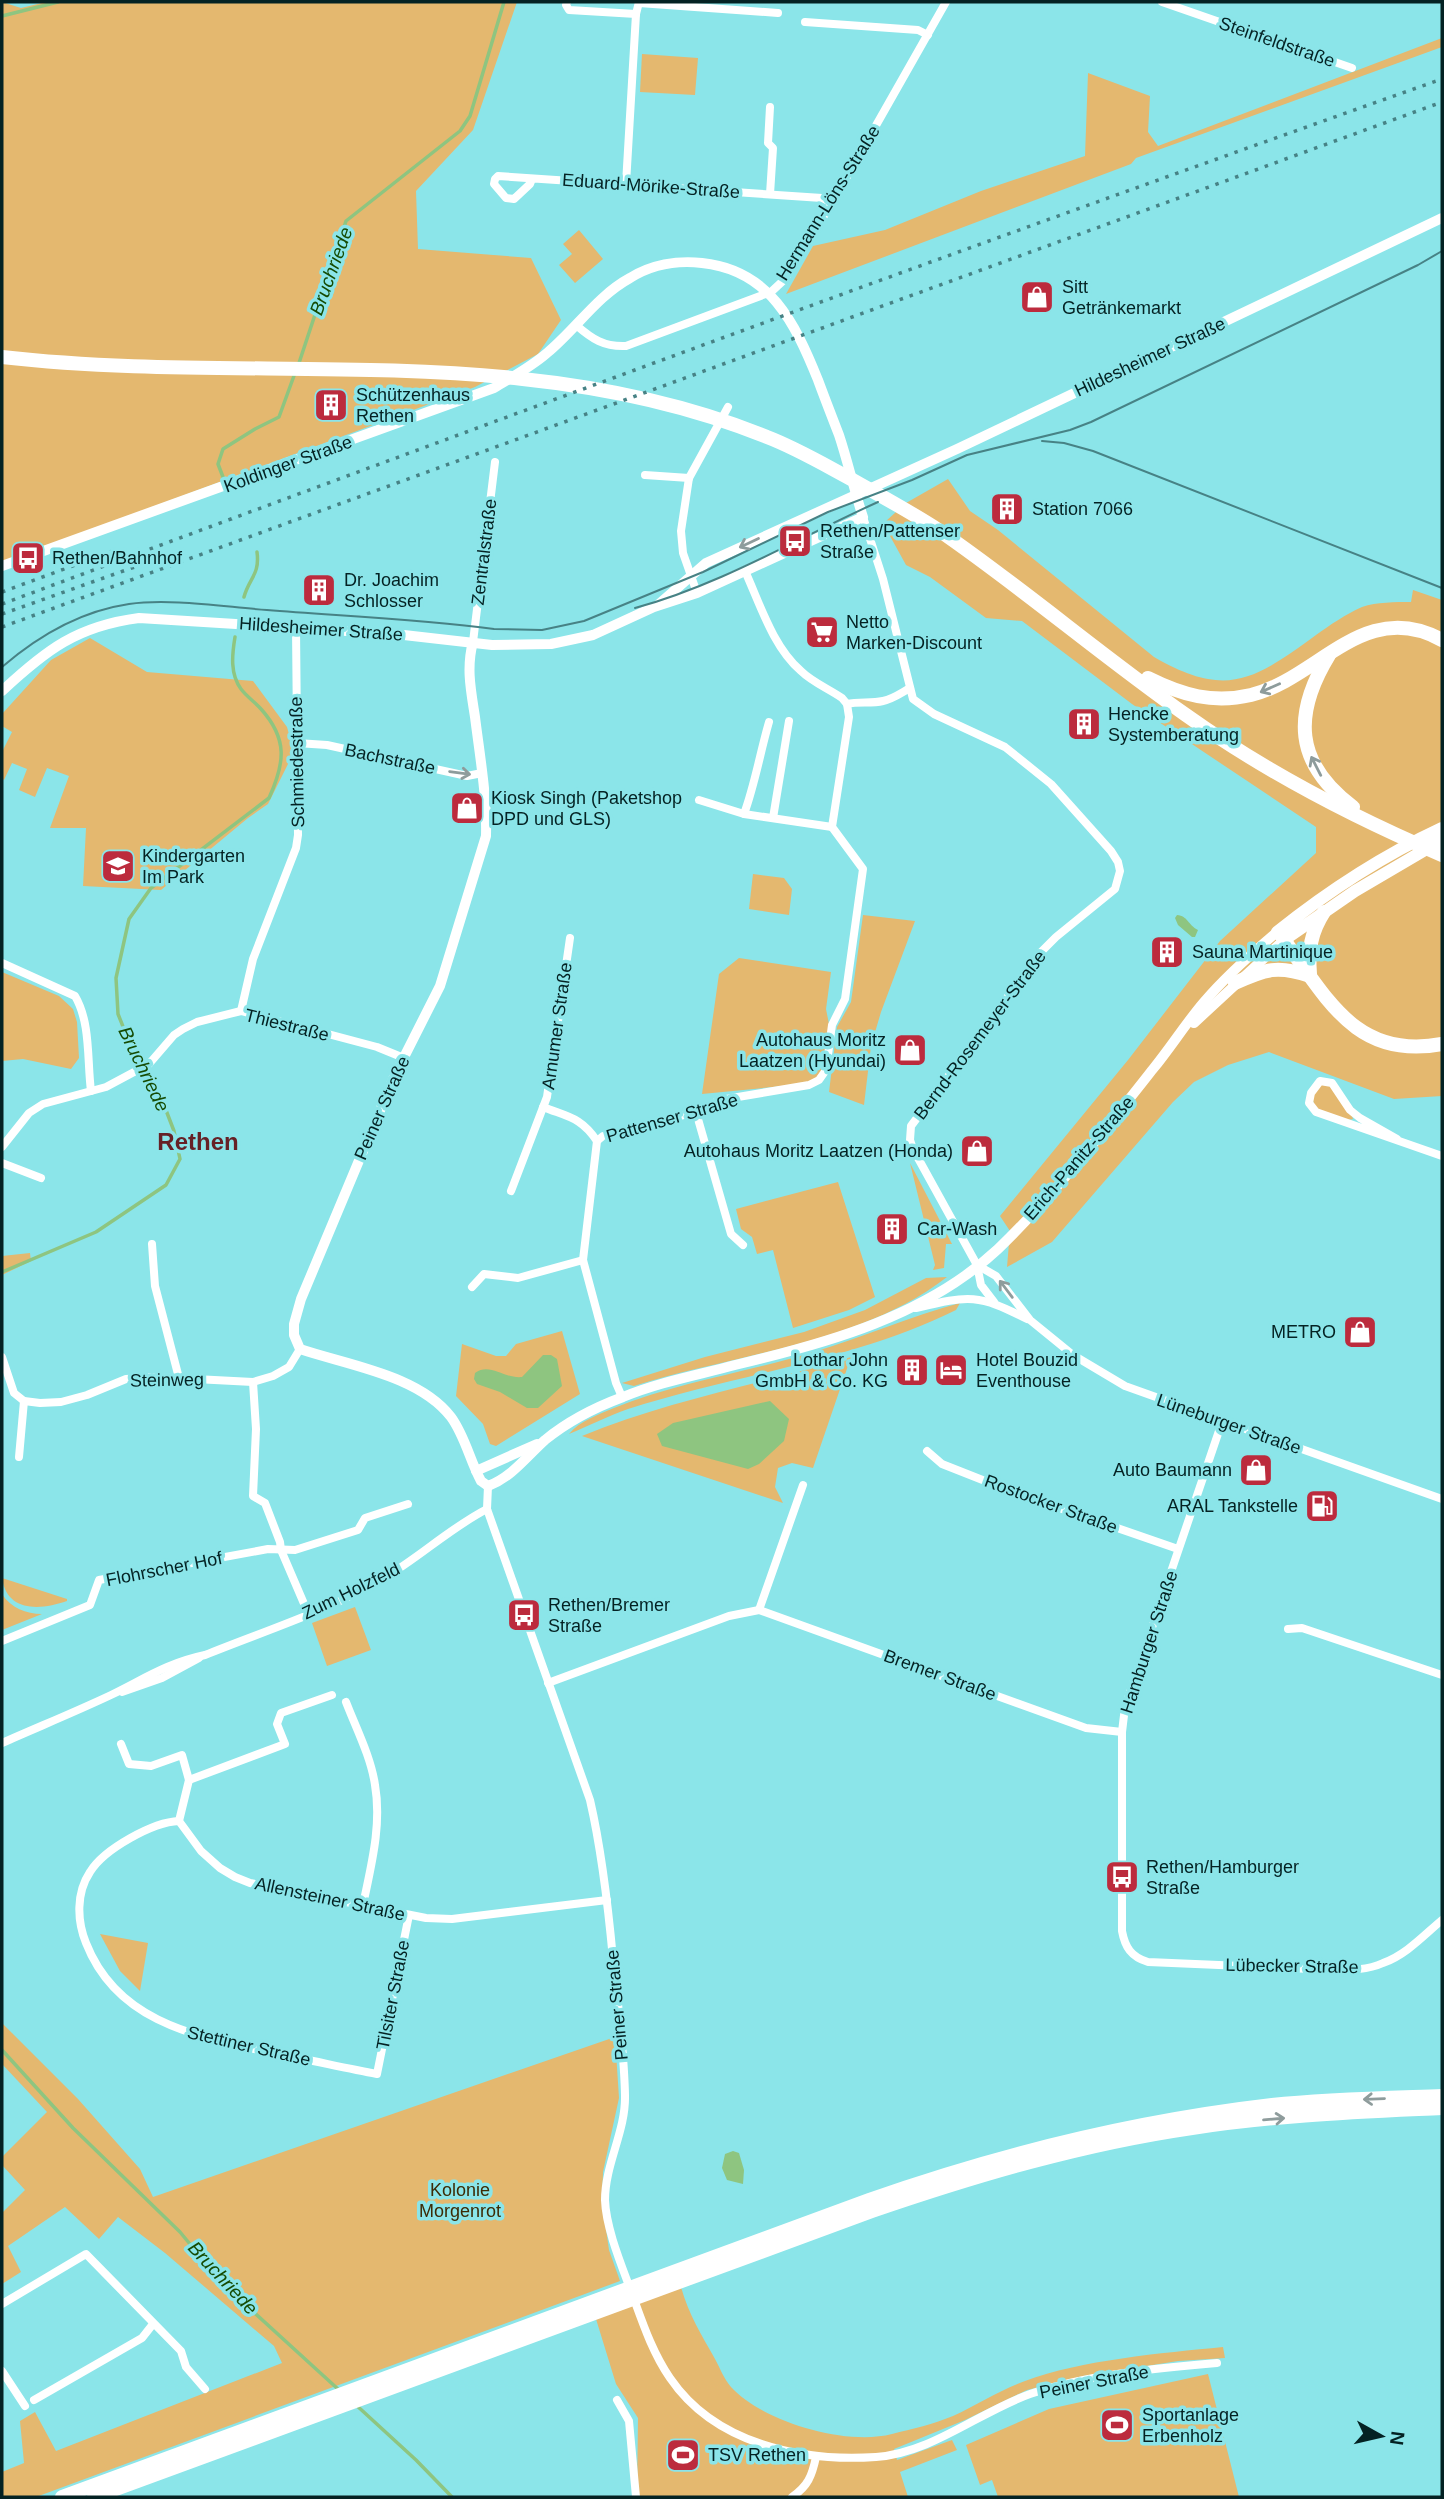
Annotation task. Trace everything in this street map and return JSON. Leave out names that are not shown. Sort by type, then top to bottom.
[{"type":"main road","points":[[2,357],[103,365],[416,371],[526,378],[604,389],[709,415],[805,454],[905,509],[967,550],[1185,715],[1254,759],[1382,829],[1442,855]]},
{"type":"main road","points":[[1112,660],[1170,690],[1196,697],[1222,699],[1254,695],[1270,689],[1341,646],[1381,629],[1417,630],[1442,640]]},
{"type":"main road","points":[[1329,655],[1311,689],[1305,709],[1304,731],[1309,751],[1316,770],[1328,785],[1382,829]]},
{"type":"main road","name":"Erich-Panitz-Straße","points":[[1280,936],[1297,916],[1371,867],[1442,828]]},
{"type":"main road","name":"Erich-Panitz-Straße","points":[[1280,936],[1442,840]]},
{"type":"main road","points":[[1419,845],[1442,862]]},
{"type":"main road","points":[[1310,976],[1310,941],[1324,912]]},
{"type":"main road","points":[[1280,936],[1351,1025],[1367,1036],[1385,1044],[1404,1047],[1442,1044]]},
{"type":"main road","points":[[1236,983],[1261,971],[1277,968],[1291,969],[1310,976]]},
{"type":"main road","points":[[364,2393],[869,2200],[994,2159],[1065,2140],[1219,2113],[1337,2100],[1442,2096]]},
{"type":"main road","points":[[62,2497],[302,2415],[872,2211],[997,2170],[1138,2137],[1194,2127],[1276,2118],[1442,2108]]},
{"type":"main road","points":[[94,2497],[302,2415]]},
{"type":"street","points":[[567,2],[569,10],[636,14]]},
{"type":"street","name":"Hermann-Löns-Straße","points":[[576,325],[597,342],[613,347],[626,346],[771,292],[785,279],[832,203],[946,2]]},
{"type":"street","name":"Steinfeldstraße","points":[[1162,2],[1352,68]]},
{"type":"street","points":[[625,184],[636,14],[639,3],[778,13]]},
{"type":"street","points":[[805,22],[918,30],[928,35]]},
{"type":"street","points":[[770,107],[768,143],[773,148],[770,194]]},
{"type":"street","name":"Eduard-Mörike-Straße","points":[[532,178],[822,198],[832,203]]},
{"type":"street","name":"Hildesheimer Straße","points":[[654,607],[706,563],[957,449],[1442,218]]},
{"type":"street","name":"Koldinger Straße","points":[[2,566],[494,388],[548,352],[618,285],[643,271],[684,262],[711,264],[729,269],[755,282],[786,314],[804,345],[839,436],[856,495]]},
{"type":"street","points":[[697,593],[682,553],[681,531],[689,478],[728,407]]},
{"type":"street","name":"Zentralstraße","points":[[473,642],[495,462]]},
{"type":"street","points":[[645,475],[689,478]]},
{"type":"street","points":[[847,704],[891,699],[909,685],[883,579],[856,495]]},
{"type":"street","name":"Hildesheimer Straße","points":[[2,691],[36,660],[65,640],[83,631],[119,621],[164,618],[527,646],[570,641],[614,626],[654,607],[697,593],[863,517]]},
{"type":"street","points":[[699,800],[744,814],[832,827],[849,717],[847,704],[842,698],[802,673],[789,660],[745,571]]},
{"type":"street","name":"Schmiedestraße","points":[[241,1012],[253,959],[296,848],[299,830],[296,628]]},
{"type":"street","name":"Peiner Straße","points":[[300,1349],[294,1335],[294,1324],[301,1299],[404,1058],[440,985],[486,836],[487,815],[468,669],[473,642]]},
{"type":"street","name":"Bernd-Rosemeyer-Straße","points":[[909,685],[913,699],[934,714],[1004,747],[1051,784],[1118,862],[1119,880],[1115,889],[1041,952],[911,1126],[910,1140],[913,1149],[977,1265]]},
{"type":"street","points":[[744,814],[756,780],[769,722]]},
{"type":"street","points":[[773,818],[789,722]]},
{"type":"street","name":"Bachstraße","points":[[297,743],[327,745],[467,776],[482,773]]},
{"type":"street","name":"Pattenser Straße","points":[[622,1397],[583,1260],[597,1141],[603,1136],[696,1112],[720,1100],[809,1085],[819,1080],[826,1070],[832,1025],[845,999],[863,869],[832,827]]},
{"type":"street","name":"Erich-Panitz-Straße","points":[[1179,1037],[1236,983],[1280,936]]},
{"type":"street","name":"Erich-Panitz-Straße","points":[[488,1486],[502,1481],[563,1427],[622,1397],[658,1385],[799,1349],[906,1311],[963,1277],[996,1250],[1028,1218],[1074,1166],[1212,994],[1280,936]]},
{"type":"street","name":"Arnumer Straße","points":[[511,1191],[547,1097],[570,938]]},
{"type":"street","points":[[2,963],[75,996],[82,1007],[91,1091]]},
{"type":"street","name":"Thiestraße","points":[[2,1147],[29,1113],[43,1104],[106,1087],[137,1072],[149,1064],[174,1035],[208,1018],[241,1012],[377,1047],[404,1058]]},
{"type":"street","points":[[1397,1139],[1350,1110],[1334,1084],[1327,1080],[1320,1081],[1311,1093],[1309,1103],[1316,1112],[1442,1156]]},
{"type":"street","points":[[543,1107],[579,1120],[597,1141]]},
{"type":"street","points":[[696,1112],[731,1234],[743,1245]]},
{"type":"street","points":[[2,1163],[41,1178]]},
{"type":"street","points":[[152,1244],[155,1286],[179,1378]]},
{"type":"street","points":[[472,1287],[484,1274],[518,1278],[583,1260]]},
{"type":"street","points":[[977,1265],[981,1285],[994,1302]]},
{"type":"street","name":"Lüneburger Straße","points":[[977,1265],[996,1276],[1030,1320]]},
{"type":"street","name":"Lüneburger Straße","points":[[906,1311],[965,1298],[994,1302],[1030,1320],[1073,1355],[1125,1386],[1442,1499]]},
{"type":"street","points":[[300,1349],[371,1368],[427,1396],[451,1418],[481,1481],[488,1486]]},
{"type":"street","name":"Steinweg","points":[[24,1401],[61,1402],[126,1379],[179,1378],[253,1382],[273,1376],[289,1367],[300,1349]]},
{"type":"street","points":[[2,1357],[13,1393],[24,1401],[19,1457]]},
{"type":"street","points":[[253,1382],[257,1429],[253,1496],[265,1503],[307,1614]]},
{"type":"street","name":"Hamburger Straße","points":[[1130,1952],[1124,1943],[1122,1931],[1122,1732],[1125,1707],[1222,1422]]},
{"type":"street","name":"Erich-Panitz-Straße","points":[[476,1471],[545,1441]]},
{"type":"street","name":"Rostocker Straße","points":[[927,1451],[942,1464],[1013,1492],[1178,1549]]},
{"type":"street","points":[[548,1683],[729,1616],[759,1610],[803,1485]]},
{"type":"street","name":"Peiner Straße","points":[[488,1486],[487,1509],[590,1800],[599,1839],[622,2039],[625,2100],[608,2173],[605,2202],[616,2250],[649,2338],[668,2376],[682,2394],[713,2422],[755,2442],[816,2457],[866,2457],[897,2454],[1028,2395],[1049,2389],[1138,2372],[1217,2363]]},
{"type":"street","points":[[281,1550],[295,1550],[358,1530],[365,1518],[408,1504]]},
{"type":"street","name":"Zum Holzfeld","points":[[2,1743],[113,1694],[159,1669],[205,1655],[307,1614],[384,1578],[435,1545],[467,1519],[487,1509]]},
{"type":"street","name":"Flohrscher Hof","points":[[2,1641],[90,1605],[99,1580],[268,1549],[281,1550]]},
{"type":"street","name":"Bremer Straße","points":[[759,1610],[1086,1728],[1122,1732]]},
{"type":"street","points":[[1288,1629],[1302,1628],[1442,1675]]},
{"type":"street","points":[[190,1780],[285,1744],[277,1724],[281,1713],[332,1695]]},
{"type":"street","points":[[346,1702],[372,1773],[378,1809],[375,1844],[363,1905]]},
{"type":"street","points":[[121,1744],[129,1763],[151,1766],[181,1755],[190,1780],[180,1821]]},
{"type":"street","name":"Allensteiner Straße","points":[[180,1821],[201,1851],[235,1877],[250,1883],[409,1915],[452,1919],[607,1900]]},
{"type":"street","name":"Stettiner Straße","points":[[180,1821],[169,1822],[117,1845],[100,1857],[84,1883],[79,1913],[80,1929],[88,1949],[108,1982],[143,2012],[197,2036],[377,2074]]},
{"type":"street","name":"Tilsiter Straße","points":[[377,2074],[409,1915]]},
{"type":"street","name":"Lübecker Straße","points":[[1130,1952],[1148,1962],[1322,1970],[1358,1969],[1384,1964],[1442,1920]]},
{"type":"street","points":[[2,2304],[86,2254],[181,2351],[186,2367],[205,2389]]},
{"type":"street","points":[[34,2400],[142,2338],[153,2324]]},
{"type":"street","points":[[3,2375],[24,2406]]},
{"type":"street","points":[[617,2400],[629,2421],[636,2497]]},
{"type":"street","points":[[792,2497],[804,2489],[812,2476],[816,2457]]},
{"type":"green space","points":[[2,2],[21,8],[46,2],[517,2],[473,130],[416,191],[418,249],[531,258],[561,320],[538,354],[475,387],[2,563]]},
{"type":"green space","points":[[1442,38],[1442,47],[1136,158],[1131,164],[786,294],[813,246],[885,230],[981,191],[1085,156],[1088,73],[1150,96],[1148,132],[1158,146]]},
{"type":"green space","points":[[642,54],[698,58],[695,95],[640,92]]},
{"type":"green space","points":[[579,230],[603,259],[575,283],[559,265],[572,254],[563,244]]},
{"type":"green space","points":[[948,479],[970,511],[998,530],[1154,657],[1201,678],[1239,679],[1257,673],[1362,607],[1380,603],[1411,602],[1413,590],[1442,600],[1442,1096],[1394,1099],[1269,1052],[1228,1065],[1194,1082],[1173,1102],[1052,1242],[1007,1267],[1010,1231],[1000,1216],[1128,1060],[1220,941],[1316,853],[1316,827],[1132,704],[1022,621],[986,618],[930,577],[906,565],[890,536],[886,521],[906,503]]},
{"type":"green space","points":[[90,638],[147,672],[253,681],[287,727],[293,749],[268,804],[161,890],[83,886],[86,828],[50,828],[69,776],[47,768],[35,797],[19,790],[27,769],[12,763],[4,780],[2,778],[2,752],[12,732],[2,726],[2,714],[51,660]]},
{"type":"green space","points":[[753,874],[784,878],[792,889],[789,915],[749,909]]},
{"type":"green space","points":[[863,915],[915,921],[871,1046],[864,1105],[829,1092],[837,1027],[851,1002]]},
{"type":"green space","points":[[739,958],[831,972],[826,1009],[829,1024],[824,1070],[817,1078],[804,1084],[702,1094],[719,974]]},
{"type":"green space","points":[[2,972],[59,996],[73,1009],[77,1022],[79,1058],[71,1069],[23,1059],[2,1061]]},
{"type":"green space","points":[[1327,1080],[1350,1110],[1353,1119],[1342,1121],[1316,1112],[1311,1093]]},
{"type":"green space","points":[[910,1163],[952,1244],[946,1244],[944,1268],[933,1270],[935,1265]]},
{"type":"green space","points":[[838,1182],[875,1297],[849,1310],[793,1328],[773,1250],[757,1254],[752,1237],[741,1229],[736,1209]]},
{"type":"green space","points":[[30,1253],[31,1261],[2,1275],[2,1256]]},
{"type":"green space","points":[[947,1277],[913,1300],[876,1318],[837,1332],[634,1386],[622,1383],[705,1357],[804,1332],[865,1310],[926,1278]]},
{"type":"green space","points":[[960,1303],[956,1310],[877,1342],[628,1409],[569,1434],[590,1418],[639,1399],[814,1352]]},
{"type":"green space","points":[[562,1331],[580,1394],[496,1446],[490,1444],[483,1424],[456,1396],[462,1344],[496,1356],[506,1356],[516,1344]]},
{"type":"green space","points":[[851,1357],[813,1468],[792,1463],[778,1468],[775,1487],[783,1503],[582,1436],[682,1402]]},
{"type":"green space","points":[[2,1578],[67,1601],[36,1607],[18,1603],[5,1589]]},
{"type":"green space","points":[[2,1594],[19,1609],[42,1614],[2,1630]]},
{"type":"green space","points":[[355,1607],[371,1650],[327,1666],[312,1623]]},
{"type":"green space","points":[[100,1934],[148,1943],[140,1991],[120,1971]]},
{"type":"green space","name":"Kolonie Morgenrot","points":[[2,2023],[78,2099],[140,2169],[153,2197],[615,2037],[619,2098],[603,2172],[602,2201],[609,2250],[620,2281],[36,2497],[2,2497],[2,2472],[24,2463],[20,2421],[35,2412],[56,2451],[282,2363],[274,2346],[165,2253],[118,2217],[99,2239],[65,2207],[8,2246],[21,2272],[2,2284],[2,2213],[25,2190],[2,2165],[2,2157],[47,2112],[2,2064]]},
{"type":"green space","points":[[681,2287],[691,2315],[731,2387],[763,2411],[829,2434],[873,2437],[931,2424],[1016,2385],[1047,2374],[1122,2358],[1223,2347],[1225,2358],[1178,2361],[1083,2376],[1027,2390],[965,2420],[894,2449],[897,2460],[952,2440],[957,2450],[900,2472],[908,2497],[637,2497],[638,2418],[616,2384],[596,2319]]},
{"type":"green space","name":"Sportanlage Erbenholz","points":[[1208,2374],[1239,2497],[998,2497],[992,2480],[980,2485],[966,2445],[1049,2409]]},
{"type":"shaded area","points":[[1177,915],[1184,917],[1198,930],[1195,937],[1178,925],[1175,918]]},
{"type":"shaded area","points":[[543,1355],[551,1355],[557,1359],[562,1386],[538,1408],[527,1408],[500,1392],[477,1384],[474,1379],[475,1373],[486,1369],[522,1377]]},
{"type":"shaded area","points":[[770,1401],[789,1419],[784,1441],[759,1464],[748,1469],[662,1446],[657,1434],[673,1423]]},
{"type":"shaded area","points":[[733,2151],[739,2153],[744,2170],[743,2184],[727,2180],[722,2168],[725,2154]]},
{"type":"waterway","points":[[2,16],[58,2]]},
{"type":"waterway","name":"Bruchriede","points":[[298,366],[346,221],[460,131],[470,116],[504,2]]},
{"type":"waterway","name":"Bruchriede","points":[[223,477],[218,464],[223,449],[279,417],[295,373]]},
{"type":"waterway","name":"Bruchriede","points":[[244,597],[256,571],[257,552]]},
{"type":"waterway","name":"Bruchriede","points":[[2,1272],[96,1232],[166,1185],[180,1159],[174,1131],[164,1105],[138,1064],[118,1014],[116,978],[129,919],[151,888],[269,798],[278,774],[281,752],[276,731],[259,706],[243,692],[235,677],[235,637]]},
{"type":"waterway","name":"Bruchriede","points":[[2,2050],[73,2128],[180,2232],[223,2284],[339,2390]]},
{"type":"waterway","name":"Bruchriede","points":[[355,2404],[452,2497]]},
{"type":"tram line","points":[[2,667],[45,635],[77,619],[111,607],[145,602],[409,620],[494,629],[542,630],[584,621],[703,572],[828,512],[912,480],[967,455],[1070,430],[1091,422],[1442,251]]},
{"type":"tram line","points":[[1042,441],[1064,443],[1093,451],[1442,588]]},
{"type":"tram line","points":[[635,608],[728,574],[878,502]]},
{"type":"railway","points":[[2,604],[721,338],[1442,79]]},
{"type":"railway","points":[[2,627],[1442,102]]},
{"type":"railway","points":[[2,592],[113,551]]},
{"type":"railway","points":[[2,614],[160,558]]},
{"type":"place","name":"Sitt Getränkemarkt","points":[[1037,297]]},
{"type":"place","name":"Schützenhaus Rethen","points":[[331,405]]},
{"type":"place","name":"Station 7066","points":[[1007,509]]},
{"type":"place","name":"Rethen/Pattenser Straße","points":[[795,541]]},
{"type":"place","name":"Rethen/Bahnhof","points":[[28,558]]},
{"type":"place","name":"Dr. Joachim Schlosser","points":[[319,590]]},
{"type":"place","name":"Netto Marken-Discount","points":[[822,632]]},
{"type":"place","name":"Hencke Systemberatung","points":[[1084,724]]},
{"type":"place","name":"Kiosk Singh (Paketshop DPD und GLS)","points":[[467,808]]},
{"type":"place","name":"Kindergarten Im Park","points":[[118,866]]},
{"type":"place","name":"Sauna Martinique","points":[[1167,952]]},
{"type":"place","name":"Autohaus Moritz Laatzen (Hyundai)","points":[[910,1050]]},
{"type":"place","name":"Autohaus Moritz Laatzen (Honda)","points":[[977,1151]]},
{"type":"place","name":"Car-Wash","points":[[892,1229]]},
{"type":"place","name":"METRO","points":[[1360,1332]]},
{"type":"place","name":"Lothar John GmbH & Co. KG","points":[[912,1370]]},
{"type":"place","name":"Hotel Bouzid Eventhouse","points":[[951,1370]]},
{"type":"place","name":"Auto Baumann","points":[[1256,1470]]},
{"type":"place","name":"ARAL Tankstelle","points":[[1322,1506]]},
{"type":"place","name":"Rethen/Bremer Straße","points":[[524,1615]]},
{"type":"place","name":"Rethen/Hamburger Straße","points":[[1122,1877]]},
{"type":"place","name":"Sportanlage Erbenholz","points":[[1117,2425]]},
{"type":"place","name":"TSV Rethen","points":[[683,2455]]},
{"type":"district","name":"Rethen","points":[[198,1141]]}]
